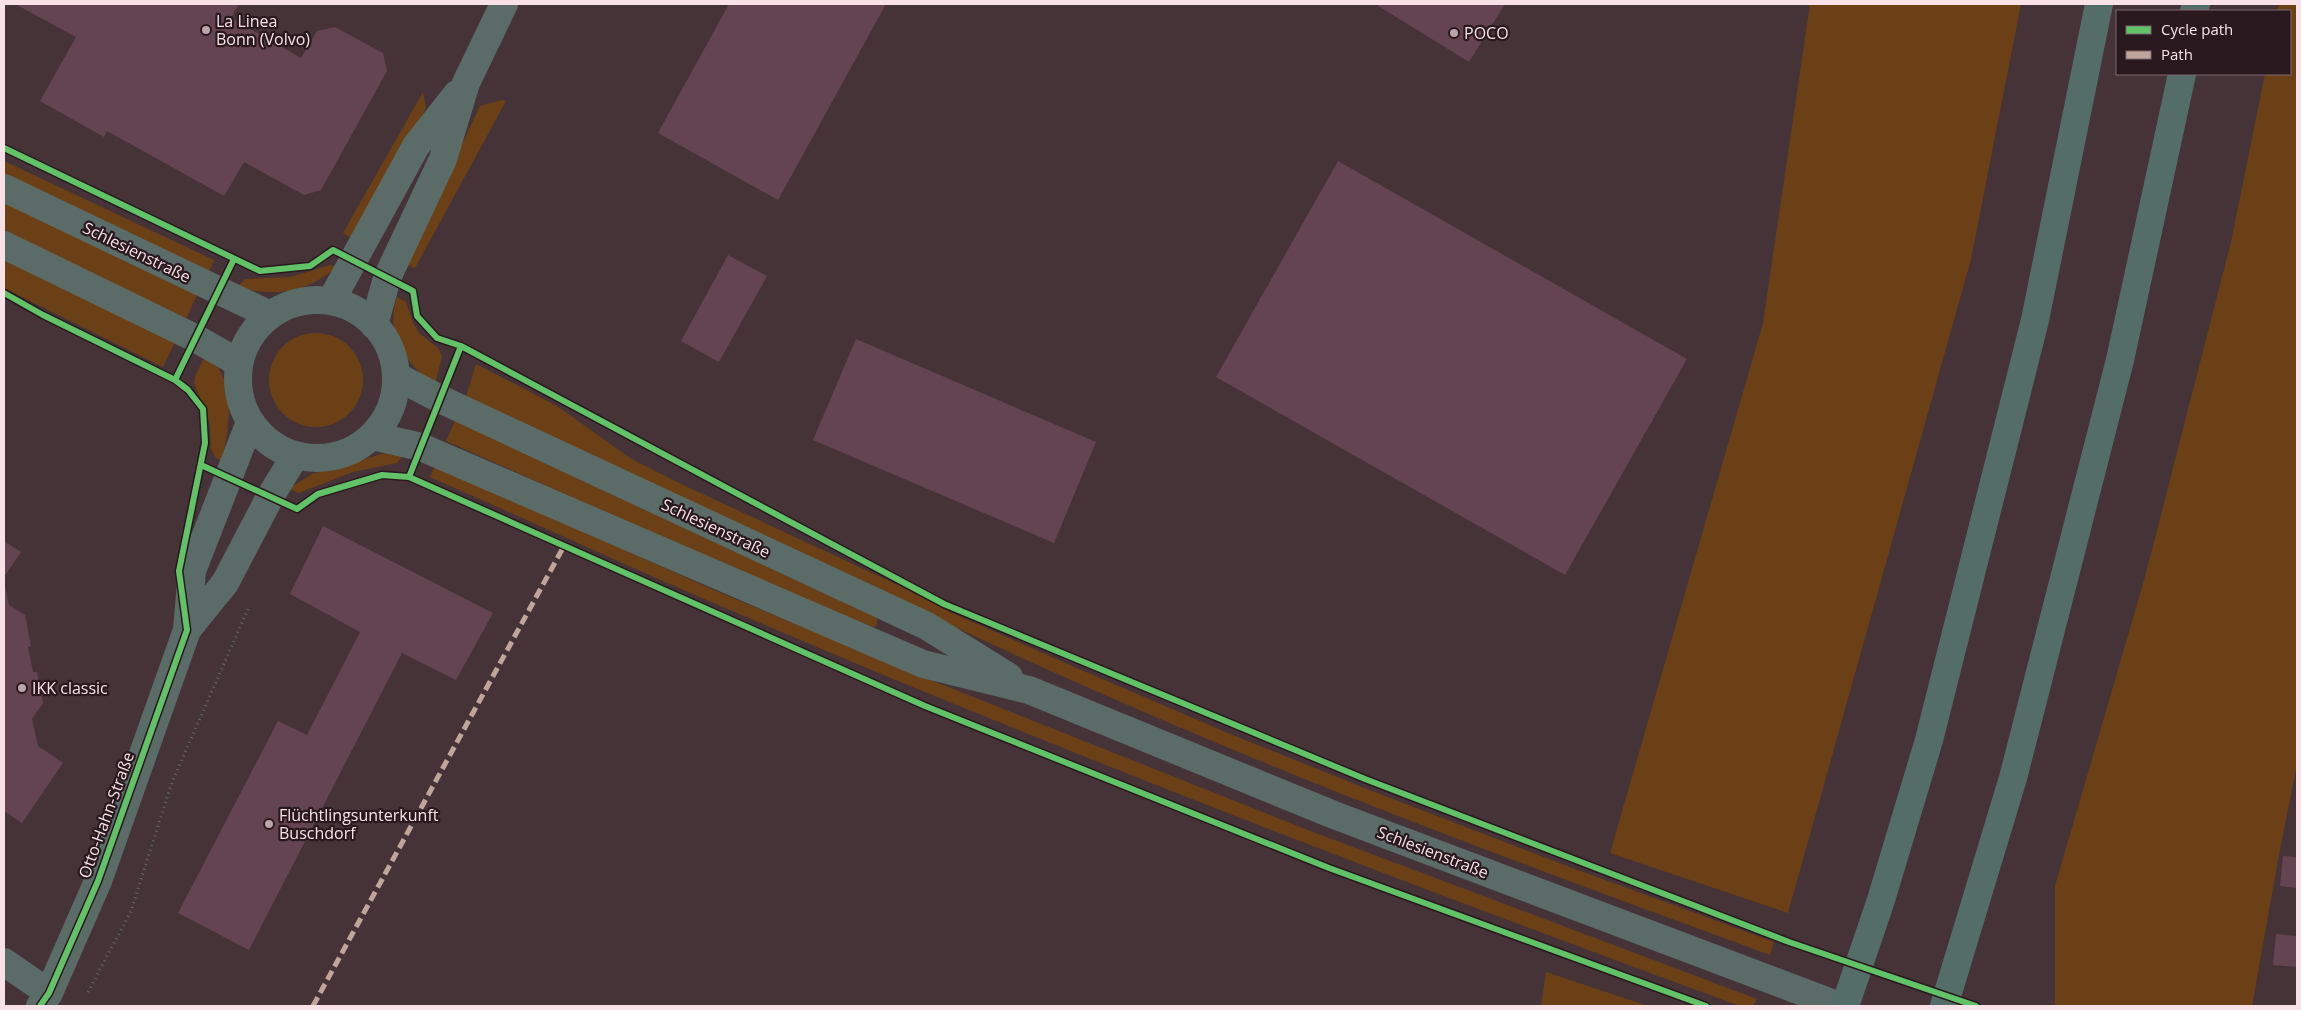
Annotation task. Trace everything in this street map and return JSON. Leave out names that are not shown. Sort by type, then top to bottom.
[{"type":"highway","points":[[1845,1006],[1881,900],[1929,740],[2035,320],[2099,4]]},
{"type":"highway","points":[[1944,1006],[2013,778],[2118,370],[2182,75]]},
{"type":"street","points":[[374,325],[387,278],[442,159],[466,83],[504,4]]},
{"type":"street","points":[[331,301],[416,146],[466,83]]},
{"type":"street","name":"Schlesienstraße","points":[[4,188],[270,315]]},
{"type":"street","points":[[4,245],[195,338],[239,363]]},
{"type":"street","points":[[310,300],[331,301],[355,309],[374,325],[385,340],[393,357],[396,376],[394,398],[386,418],[373,436],[356,448],[337,456],[316,459],[295,456],[277,448],[262,437],[250,422],[242,403],[238,383],[239,363],[246,345],[256,329],[270,315],[289,305],[310,300]]},
{"type":"street","name":"Schlesienstraße","points":[[396,376],[440,399],[928,626],[1029,690]]},
{"type":"street","name":"Otto-Hahn-Straße","points":[[44,1000],[98,880],[187,630],[192,571],[250,422]]},
{"type":"street","name":"Schlesienstraße","points":[[373,436],[421,447],[923,664],[1029,690],[1334,815],[1840,1006]]},
{"type":"street","name":"Otto-Hahn-Straße","points":[[187,630],[225,583],[270,497],[295,456]]},
{"type":"street","points":[[4,962],[44,1000]]},
{"type":"path","points":[[85,998],[131,911],[172,782],[249,607]]},
{"type":"shaded area","points":[[1810,4],[2021,4],[1971,259],[1788,913],[1610,853],[1763,323]]},
{"type":"shaded area","points":[[2279,4],[2297,4],[2297,764],[2252,1006],[2055,1006],[2055,886],[2145,577],[2231,242],[2265,75],[2291,75],[2291,10],[2277,10]]},
{"type":"shaded area","points":[[423,92],[426,108],[353,239],[343,233]]},
{"type":"shaded area","points":[[502,100],[506,101],[415,268],[407,265],[480,106]]},
{"type":"shaded area","points":[[4,161],[214,260],[209,272],[4,175]]},
{"type":"shaded area","points":[[4,201],[197,295],[186,319],[4,230]]},
{"type":"shaded area","points":[[4,253],[177,338],[163,367],[4,288]]},
{"type":"shaded area","points":[[330,265],[336,267],[314,282],[290,290],[264,292],[238,287],[245,279],[291,277]]},
{"type":"shaded area","points":[[397,297],[406,302],[413,323],[419,333],[438,348],[442,356],[435,385],[415,368],[407,358],[396,336],[394,311]]},
{"type":"shaded area","points":[[316,333],[334,336],[349,347],[360,362],[363,380],[360,398],[349,413],[334,424],[316,427],[298,424],[283,413],[272,398],[269,380],[272,362],[283,347],[298,336]]},
{"type":"shaded area","points":[[206,354],[216,365],[223,377],[227,390],[229,404],[227,433],[222,461],[216,458],[211,449],[210,424],[194,383],[195,376]]},
{"type":"shaded area","points":[[476,364],[557,406],[630,458],[677,482],[900,586],[950,612],[1230,734],[1372,791],[1567,866],[1774,942],[1770,955],[1509,859],[1336,792],[1165,721],[926,614],[465,400]]},
{"type":"shaded area","points":[[455,421],[877,618],[877,625],[873,627],[767,584],[446,441]]},
{"type":"shaded area","points":[[389,452],[404,454],[397,463],[353,472],[299,493],[288,489],[312,474]]},
{"type":"shaded area","points":[[435,465],[723,594],[923,677],[1305,829],[1757,999],[1753,1006],[1740,1006],[1351,861],[964,708],[639,571],[430,477]]},
{"type":"shaded area","points":[[1546,972],[1648,1006],[1541,1006]]},
{"type":"building","points":[[15,4],[239,4],[231,18],[301,58],[317,31],[335,27],[383,53],[387,71],[321,190],[304,195],[244,162],[224,196],[107,131],[104,137],[40,101],[76,37]]},
{"type":"building","points":[[729,4],[886,4],[778,200],[658,133]]},
{"type":"building","name":"POCO","points":[[1375,4],[1505,4],[1469,62]]},
{"type":"building","points":[[1338,161],[1687,359],[1565,575],[1216,377]]},
{"type":"building","points":[[728,255],[767,276],[719,362],[681,341]]},
{"type":"building","points":[[856,339],[1096,442],[1054,543],[813,440]]},
{"type":"building","name":"Flüchtlingsunterkunft Buschdorf","points":[[323,526],[493,613],[456,680],[402,653],[249,950],[178,913],[278,721],[307,735],[360,632],[290,594]]},
{"type":"building","points":[[4,541],[21,552],[4,577]]},
{"type":"building","name":"IKK classic","points":[[4,583],[9,605],[25,615],[31,646],[28,647],[33,672],[37,672],[43,703],[32,719],[38,746],[63,763],[22,823],[4,811]]},
{"type":"building","points":[[2283,856],[2297,857],[2297,888],[2280,886]]},
{"type":"building","points":[[2276,934],[2297,936],[2297,967],[2273,965]]},
{"type":"marked path","points":[[313,1006],[564,546]]},
{"type":"cycle path","points":[[4,148],[260,271],[310,266],[333,250],[413,291],[417,316],[437,338],[461,346],[944,604],[1365,779],[1789,942],[1976,1006]]},
{"type":"cycle path","points":[[175,380],[234,259]]},
{"type":"cycle path","points":[[4,293],[43,315],[175,380],[188,390],[203,409],[205,443],[179,571],[187,630],[98,881],[49,993],[40,1006]]},
{"type":"cycle path","points":[[409,477],[461,346]]},
{"type":"cycle path","points":[[201,465],[297,509],[318,494],[382,475],[409,477],[925,706],[1329,868],[1706,1006]]},
{"type":"place","name":"La Linea Bonn (Volvo)","points":[[206,30]]},
{"type":"place","name":"POCO","points":[[1454,33]]},
{"type":"place","name":"IKK classic","points":[[22,688]]},
{"type":"place","name":"Flüchtlingsunterkunft Buschdorf","points":[[269,824]]}]
